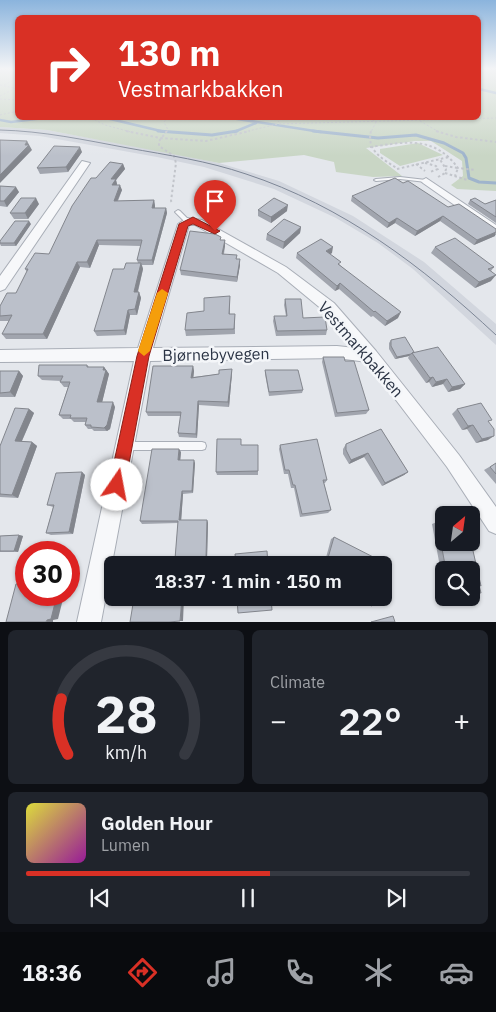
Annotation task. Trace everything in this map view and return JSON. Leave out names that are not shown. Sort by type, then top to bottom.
[{"type":"street","points":[[0,286],[85,163]]},
{"type":"street","points":[[426,181],[496,230]]},
{"type":"street","points":[[89,622],[143,356],[184,224],[182,216]]},
{"type":"street","name":"Vestmarkbakken","points":[[182,216],[198,222],[282,270],[329,307],[371,356],[453,461],[496,524]]},
{"type":"street","name":"Bjørnebyvegen","points":[[0,356],[143,356],[337,352],[371,356]]},
{"type":"lane","points":[[376,180],[400,178],[426,181]]},
{"type":"lane","points":[[125,446],[202,446]]},
{"type":"path","points":[[0,99],[15,100]]},
{"type":"path","points":[[0,115],[15,112]]},
{"type":"path","points":[[481,118],[496,118]]},
{"type":"path","points":[[95,120],[105,125],[160,138],[206,141],[275,124],[302,125],[336,122],[419,120],[426,126],[450,135],[496,142]]},
{"type":"path","points":[[166,120],[164,122],[168,130],[160,138],[159,146],[174,156],[176,163],[171,201],[182,216]]},
{"type":"path","points":[[277,120],[281,124]]},
{"type":"path","points":[[372,120],[376,122]]},
{"type":"path","points":[[376,122],[370,132],[370,147],[375,154],[401,171]]},
{"type":"path","points":[[370,147],[421,142],[443,151],[458,168]]},
{"type":"path","points":[[397,169],[449,157]]},
{"type":"path","points":[[439,158],[445,166],[445,173]]},
{"type":"path","points":[[416,164],[426,172],[438,169],[436,166],[424,162]]},
{"type":"path","points":[[445,166],[474,170]]},
{"type":"path","points":[[455,176],[458,168]]},
{"type":"path","points":[[426,181],[445,173],[467,180]]},
{"type":"shaded area","points":[[0,127],[47,130],[166,152],[219,163],[279,181],[353,216],[424,262],[496,324],[496,345],[413,269],[378,243],[336,218],[274,189],[204,167],[40,136],[0,133]]},
{"type":"green space","points":[[0,98],[15,98],[15,120],[481,120],[481,98],[496,98],[496,191],[457,189],[451,185],[463,176],[462,161],[431,141],[415,141],[366,148],[402,176],[373,177],[336,172],[334,162],[304,155],[219,163],[47,130],[0,127]]},
{"type":"green space","points":[[418,143],[443,155],[400,166],[380,153],[380,149]]},
{"type":"building","points":[[0,140],[27,141],[25,145],[29,145],[0,175]]},
{"type":"building","points":[[54,146],[80,147],[66,167],[37,168]]},
{"type":"building","points":[[110,162],[123,164],[111,179],[116,179],[112,185],[120,185],[114,201],[154,200],[152,208],[166,208],[152,260],[137,260],[142,240],[97,240],[87,262],[77,262],[43,334],[2,334],[12,315],[0,316],[0,306],[7,293],[16,293],[28,269],[25,269],[35,253],[49,254],[72,206],[91,178],[96,178]]},
{"type":"building","points":[[395,178],[403,183],[408,181],[448,207],[459,204],[496,229],[496,232],[477,240],[443,216],[417,231],[397,218],[389,223],[352,196]]},
{"type":"building","points":[[0,186],[16,187],[4,201],[0,201]]},
{"type":"building","points":[[21,198],[36,198],[25,213],[10,213]]},
{"type":"building","points":[[274,198],[288,205],[271,217],[258,210]]},
{"type":"building","points":[[475,198],[485,204],[496,200],[496,217],[470,200]]},
{"type":"building","points":[[284,219],[301,227],[284,242],[267,234]]},
{"type":"building","points":[[15,221],[29,221],[14,243],[0,243],[0,241]]},
{"type":"building","points":[[190,231],[215,234],[221,237],[220,240],[225,240],[222,254],[237,255],[236,259],[240,259],[237,277],[180,270]]},
{"type":"building","points":[[455,238],[494,267],[488,269],[496,275],[479,282],[435,247]]},
{"type":"building","points":[[321,239],[333,247],[326,251],[341,262],[338,264],[401,312],[387,321],[340,283],[337,286],[297,253]]},
{"type":"building","points":[[126,263],[141,263],[134,292],[139,292],[135,309],[128,310],[124,330],[94,331],[113,269],[124,269]]},
{"type":"building","points":[[230,296],[229,314],[235,314],[234,329],[185,330],[187,313],[204,311],[204,298]]},
{"type":"building","points":[[285,299],[301,299],[303,318],[325,317],[327,330],[277,331],[274,316],[287,316]]},
{"type":"building","points":[[405,337],[414,352],[397,357],[391,346],[391,340]]},
{"type":"building","points":[[438,347],[465,384],[452,387],[447,379],[436,382],[433,377],[430,378],[412,353]]},
{"type":"building","points":[[323,357],[344,357],[345,361],[354,361],[369,410],[337,413]]},
{"type":"building","points":[[39,365],[104,367],[103,370],[106,370],[97,402],[113,402],[107,425],[104,428],[91,427],[91,425],[85,425],[87,418],[70,418],[71,415],[59,415],[70,382],[60,382],[63,376],[38,376]]},
{"type":"building","points":[[153,366],[193,366],[191,378],[219,374],[219,370],[232,369],[228,402],[198,401],[196,434],[178,433],[181,412],[146,412]]},
{"type":"building","points":[[265,370],[298,370],[303,390],[269,392]]},
{"type":"building","points":[[0,371],[19,371],[10,392],[0,393]]},
{"type":"building","points":[[481,403],[492,420],[488,421],[494,429],[494,436],[482,439],[473,425],[468,426],[457,409]]},
{"type":"building","points":[[15,408],[29,409],[15,441],[32,442],[12,495],[0,494],[0,446]]},
{"type":"building","points":[[381,429],[408,472],[385,483],[368,453],[351,460],[346,450],[346,444]]},
{"type":"building","points":[[217,439],[241,439],[241,445],[258,445],[258,471],[216,472]]},
{"type":"building","points":[[317,439],[327,480],[323,480],[331,510],[302,514],[295,485],[293,485],[289,470],[285,470],[280,445]]},
{"type":"building","points":[[152,449],[179,449],[178,460],[194,460],[192,491],[182,491],[179,520],[207,520],[206,556],[175,556],[178,521],[140,521]]},
{"type":"building","points":[[496,463],[496,474],[490,467]]},
{"type":"building","points":[[82,472],[69,532],[46,533],[54,505],[47,505],[56,473]]},
{"type":"building","points":[[19,535],[17,541],[15,541],[14,551],[0,551],[0,536]]},
{"type":"building","points":[[334,537],[371,556],[329,556]]},
{"type":"building","points":[[267,551],[267,556],[235,556],[235,554]]},
{"type":"building","points":[[442,551],[473,551],[475,561],[444,561]]},
{"type":"building","points":[[15,588],[15,606],[54,606],[51,619],[46,622],[6,622]]},
{"type":"building","points":[[133,606],[181,606],[180,621],[130,622]]},
{"type":"building","points":[[238,606],[272,606],[272,610],[238,613]]},
{"type":"building","points":[[393,616],[395,622],[371,622]]},
{"type":"waterway","points":[[0,120],[11,122],[28,120]]},
{"type":"waterway","points":[[114,120],[162,131]]},
{"type":"waterway","points":[[244,120],[318,132]]},
{"type":"waterway","points":[[236,131],[256,123]]},
{"type":"waterway","points":[[158,131],[162,131]]},
{"type":"waterway","points":[[162,131],[212,135],[236,131]]},
{"type":"waterway","points":[[313,131],[318,132]]},
{"type":"waterway","points":[[318,132],[378,138],[416,135],[444,143],[463,153],[466,158],[469,178],[479,182],[496,183]]},
{"type":"tram line","points":[[0,130],[64,136],[217,165],[282,187],[316,203],[380,241],[439,285],[496,335]]},
{"type":"slow traffic","points":[[144,351],[162,293]]},
{"type":"route","points":[[117,485],[143,356],[184,224],[187,221],[193,220],[215,231]]}]
